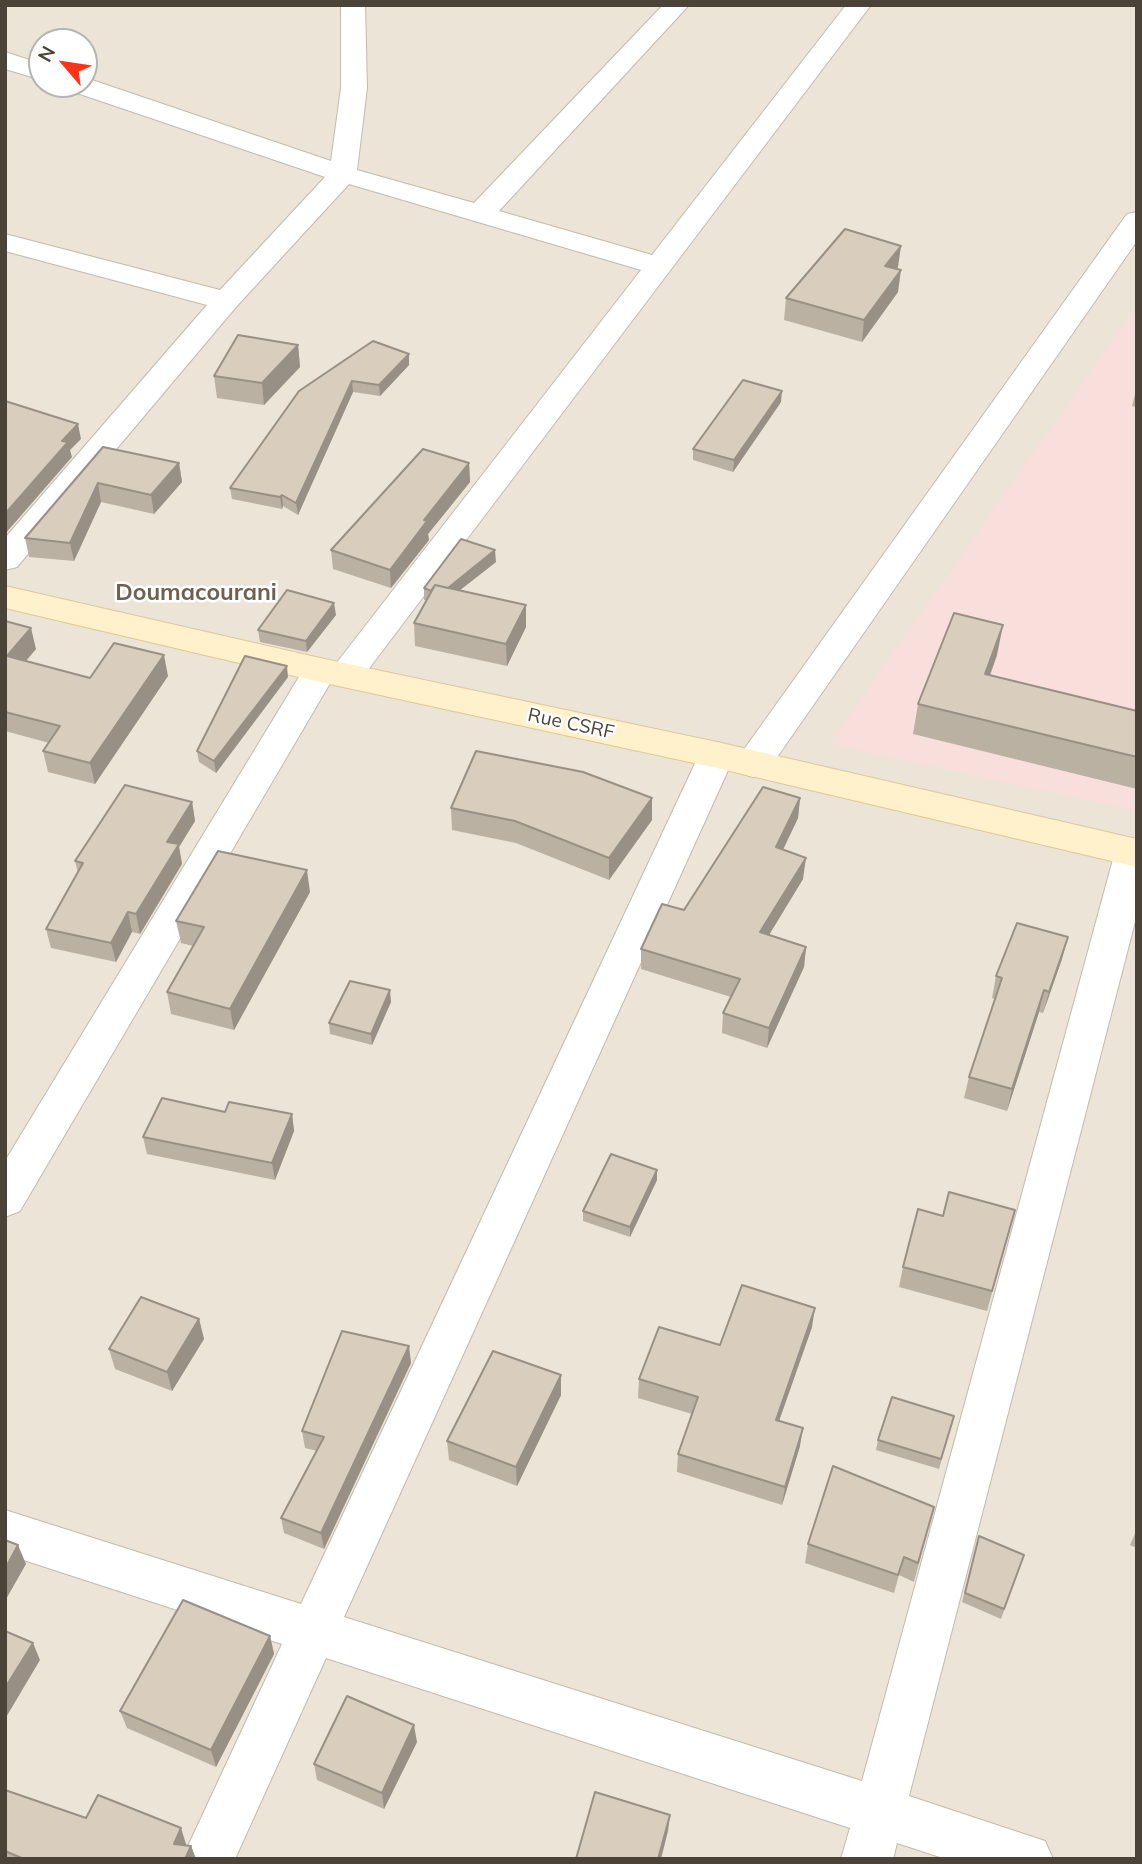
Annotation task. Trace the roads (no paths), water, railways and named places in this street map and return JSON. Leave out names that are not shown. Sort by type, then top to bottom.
[{"type":"main road","name":"Rue CSRF","points":[[5,597],[333,672],[735,759],[1135,852]]},
{"type":"street","points":[[5,559],[226,301],[343,174],[354,89],[353,5]]},
{"type":"street","points":[[480,214],[677,5]]},
{"type":"street","points":[[5,1199],[333,672],[659,266],[859,5]]},
{"type":"street","points":[[5,60],[28,67]]},
{"type":"street","points":[[98,91],[343,174],[659,266]]},
{"type":"street","points":[[208,1859],[313,1630],[735,759],[1137,220]]},
{"type":"street","points":[[5,242],[226,301]]},
{"type":"street","points":[[867,1859],[1135,852]]},
{"type":"street","points":[[5,1532],[1027,1859]]},
{"type":"district","name":"Doumacourani","points":[[196,593]]}]
